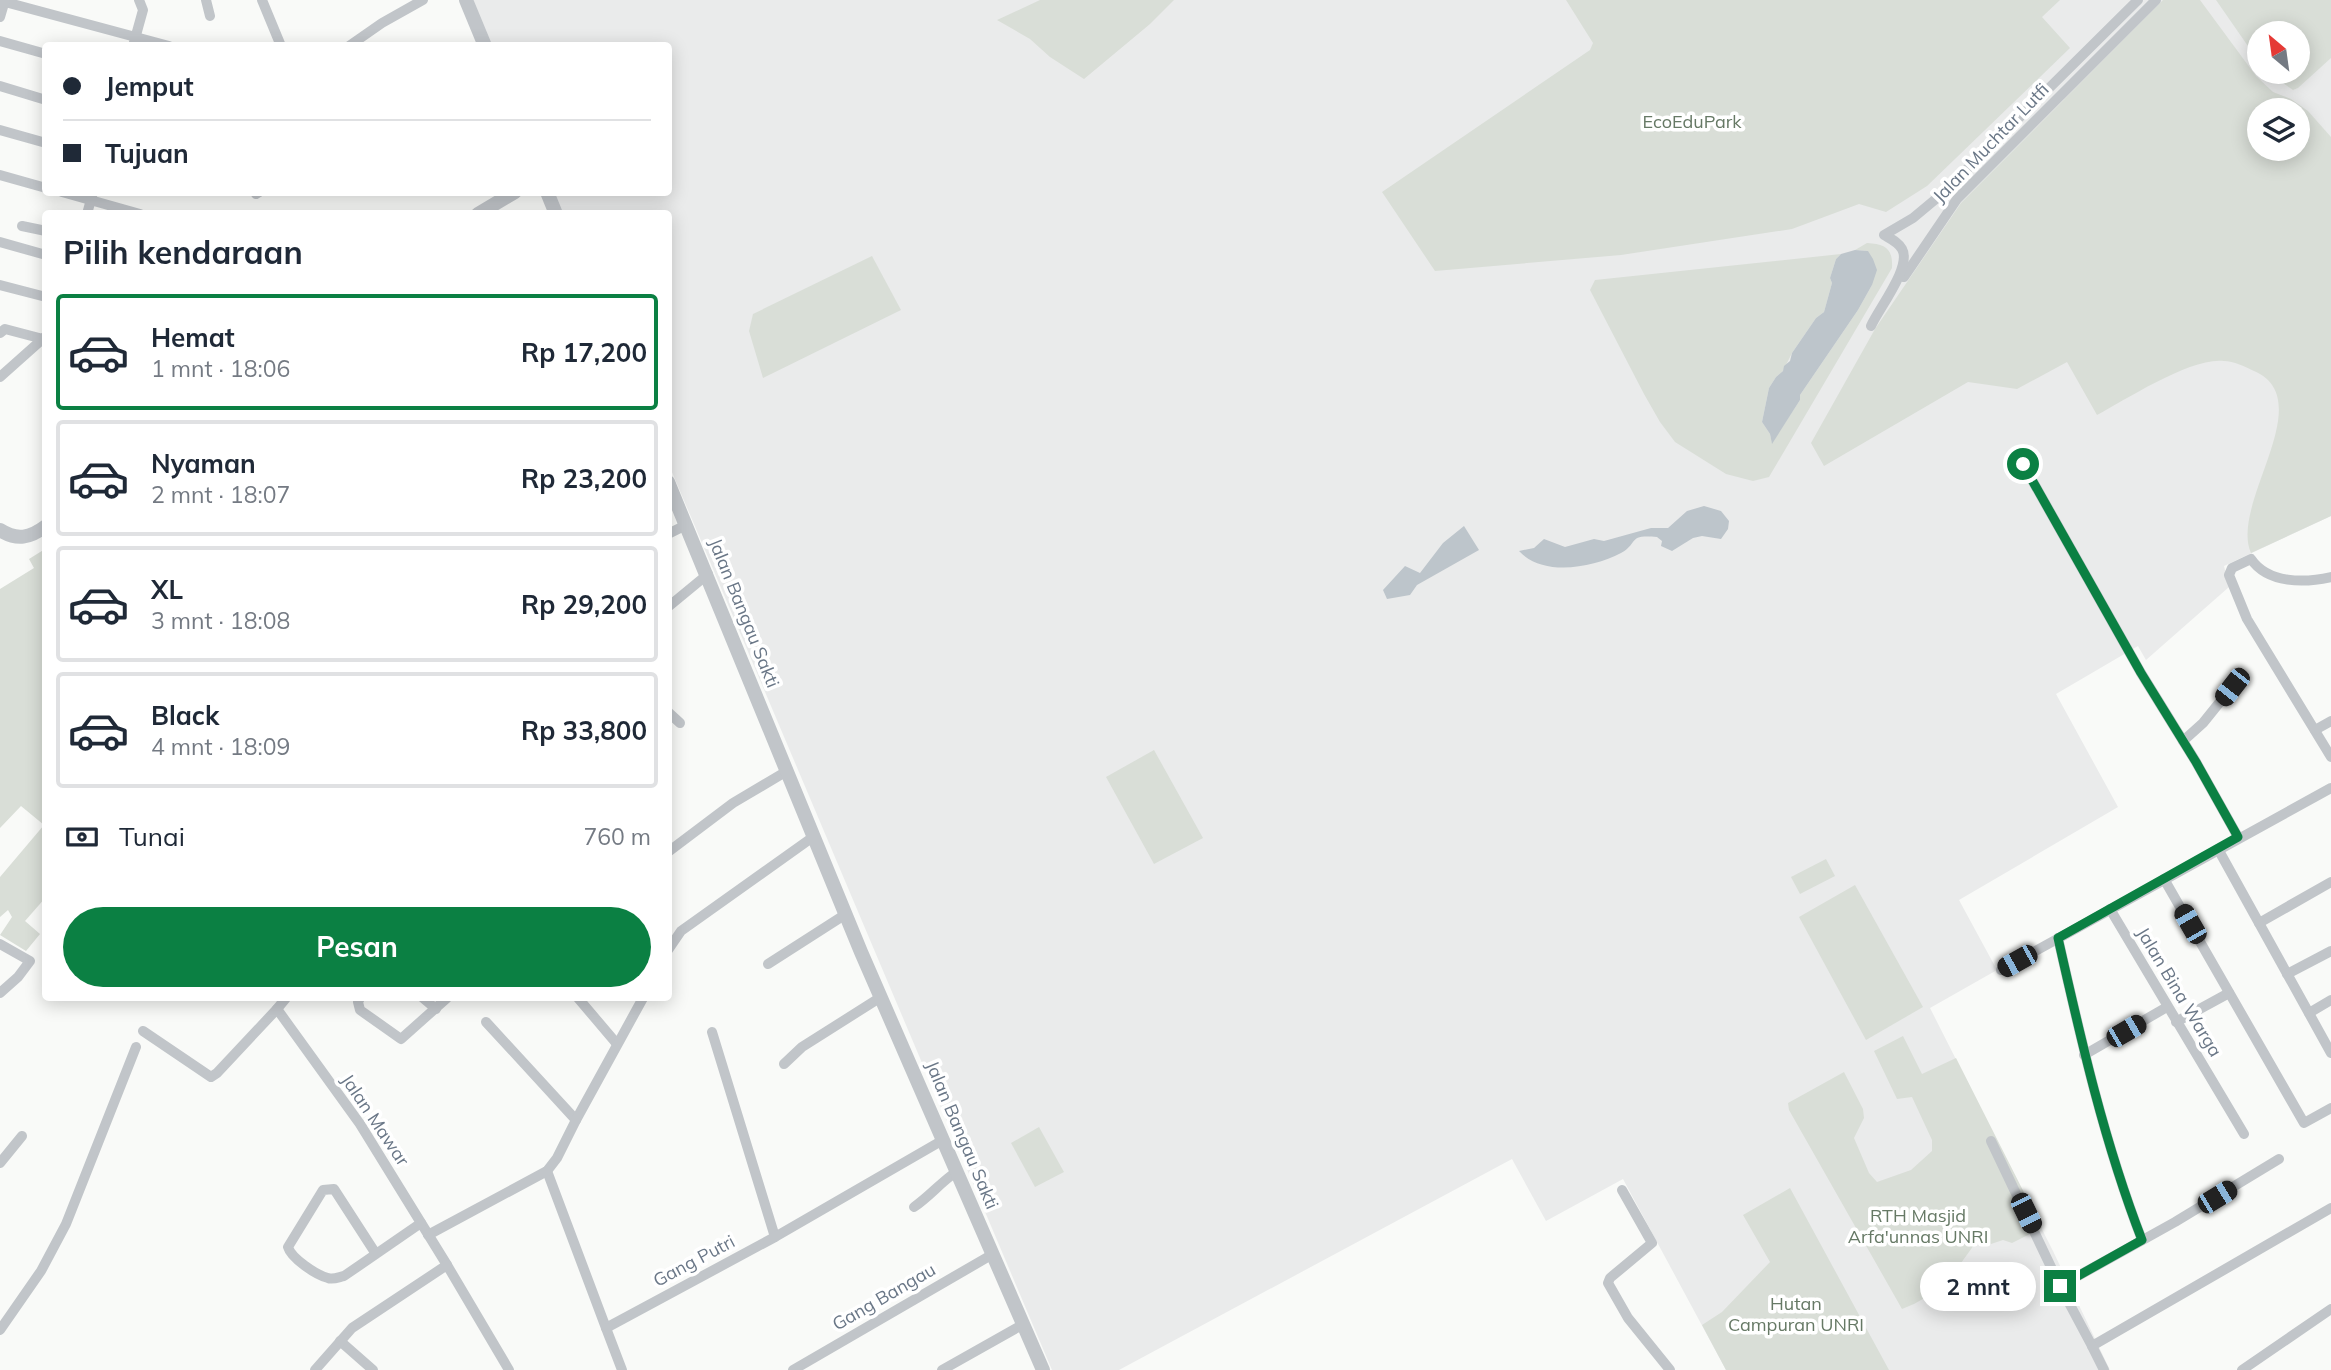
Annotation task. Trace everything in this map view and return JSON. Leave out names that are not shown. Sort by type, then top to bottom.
[{"type":"street","points":[[0,17],[5,1],[134,41],[143,10],[139,0]]},
{"type":"street","points":[[206,0],[210,16]]},
{"type":"street","points":[[262,0],[279,42]]},
{"type":"street","points":[[355,42],[423,0]]},
{"type":"street","points":[[466,0],[481,42]]},
{"type":"street","name":"Jalan Muchtar Lutfi","points":[[2138,0],[1943,193],[1913,218],[1884,235],[1900,246],[1904,261],[1898,278],[1871,326],[1957,200],[2156,0]]},
{"type":"street","points":[[0,41],[42,53]]},
{"type":"street","points":[[0,86],[42,99]]},
{"type":"street","points":[[0,130],[42,142]]},
{"type":"street","points":[[0,175],[42,187]]},
{"type":"street","points":[[91,196],[129,210]]},
{"type":"street","points":[[485,210],[508,196]]},
{"type":"street","points":[[22,226],[42,230]]},
{"type":"street","points":[[0,242],[42,254]]},
{"type":"street","points":[[0,285],[42,296]]},
{"type":"street","points":[[2,330],[42,337]]},
{"type":"street","points":[[0,377],[42,339]]},
{"type":"street","points":[[2023,464],[2141,673],[2238,837]]},
{"type":"street","name":"Jalan Bangau Sakti","points":[[672,499],[708,575],[813,837],[1043,1370]]},
{"type":"street","points":[[672,532],[686,525]]},
{"type":"street","points":[[0,530],[20,538],[42,529]]},
{"type":"street","points":[[2331,576],[2298,582],[2262,571],[2251,559],[2236,565],[2229,572],[2233,587],[2258,639],[2331,757]]},
{"type":"street","points":[[672,604],[708,575]]},
{"type":"street","points":[[2183,741],[2203,723],[2232,687]]},
{"type":"street","points":[[672,716],[680,723]]},
{"type":"street","points":[[2315,730],[2331,721]]},
{"type":"street","points":[[672,849],[733,803],[787,771]]},
{"type":"street","points":[[2001,970],[2331,788]]},
{"type":"street","points":[[672,944],[681,931],[813,837]]},
{"type":"street","points":[[2218,849],[2331,1051]]},
{"type":"street","points":[[2164,879],[2304,1123],[2331,1108]]},
{"type":"street","points":[[2259,922],[2331,881]]},
{"type":"street","name":"Jalan Bina Warga","points":[[2110,909],[2244,1134]]},
{"type":"street","points":[[768,964],[846,914]]},
{"type":"street","points":[[2058,938],[2099,1112],[2142,1240]]},
{"type":"street","points":[[0,944],[30,961],[18,977],[0,993]]},
{"type":"street","points":[[2287,974],[2331,951]]},
{"type":"street","points":[[2176,1022],[2229,993]]},
{"type":"street","points":[[784,1064],[802,1047],[881,997]]},
{"type":"street","points":[[2309,1013],[2331,1000]]},
{"type":"street","points":[[143,1031],[211,1077],[284,1001]]},
{"type":"street","points":[[358,1001],[360,1010],[401,1039],[444,1001]]},
{"type":"street","points":[[427,1001],[436,1009]]},
{"type":"street","points":[[581,1001],[617,1044]]},
{"type":"street","points":[[428,1235],[547,1171],[557,1158],[641,1001]]},
{"type":"street","points":[[2084,1055],[2167,1007]]},
{"type":"street","name":"Jalan Mawar","points":[[277,1009],[360,1124],[509,1370]]},
{"type":"street","points":[[486,1022],[576,1120]]},
{"type":"street","points":[[712,1032],[775,1237]]},
{"type":"street","points":[[0,1330],[41,1271],[66,1224],[136,1047]]},
{"type":"street","points":[[0,1163],[22,1136]]},
{"type":"street","name":"Gang Putri","points":[[606,1328],[775,1237],[943,1140]]},
{"type":"street","points":[[1991,1141],[2060,1286],[2104,1370]]},
{"type":"street","points":[[2060,1286],[2279,1159]]},
{"type":"street","points":[[547,1171],[622,1370]]},
{"type":"street","points":[[914,1207],[956,1172]]},
{"type":"street","points":[[376,1254],[334,1189],[323,1190],[288,1248],[289,1253],[318,1273],[334,1279],[344,1276],[376,1254],[421,1223]]},
{"type":"street","points":[[1622,1190],[1652,1244],[1610,1278],[1608,1283],[1628,1318],[1670,1370]]},
{"type":"street","points":[[2092,1346],[2331,1208]]},
{"type":"street","name":"Gang Bangau","points":[[793,1370],[993,1254]]},
{"type":"street","points":[[315,1370],[352,1328],[447,1265]]},
{"type":"street","points":[[2242,1370],[2331,1310]]},
{"type":"street","points":[[942,1370],[1022,1325]]},
{"type":"street","points":[[340,1341],[373,1370]]},
{"type":"shaded area","points":[[471,0],[2331,0],[2331,516],[2224,566],[2229,587],[2146,660],[2138,646],[2056,694],[2118,807],[1959,900],[1997,970],[1930,1008],[2110,1370],[1726,1370],[1623,1179],[1546,1221],[1512,1159],[1119,1370],[1052,1370],[672,472],[672,210],[561,210],[554,196],[672,196],[672,42],[490,42]]},
{"type":"shaded area","points":[[1855,250],[1868,251],[1873,259],[1877,270],[1872,285],[1800,395],[1800,400],[1772,444],[1770,434],[1762,422],[1769,388],[1790,361],[1792,353],[1816,318],[1824,312],[1836,259],[1841,254]]},
{"type":"shaded area","points":[[1704,506],[1721,511],[1729,521],[1728,529],[1721,539],[1702,536],[1693,538],[1672,551],[1661,546],[1662,541],[1657,537],[1641,537],[1621,553],[1609,558],[1568,567],[1541,564],[1519,551],[1534,548],[1544,539],[1565,547],[1594,539],[1604,541],[1651,528],[1668,528],[1687,511]]},
{"type":"shaded area","points":[[1464,526],[1479,550],[1417,585],[1410,595],[1387,599],[1383,590],[1405,566],[1420,573],[1443,543]]},
{"type":"green space","points":[[1040,0],[1174,0],[1150,24],[1084,79],[1050,57],[1030,39],[997,20]]},
{"type":"green space","name":"EcoEduPark","points":[[1566,0],[2060,0],[2042,17],[2070,48],[1927,186],[1886,212],[1859,204],[1792,229],[1621,255],[1435,271],[1382,192],[1590,50],[1593,43]]},
{"type":"green space","points":[[2163,0],[2200,0],[2247,64],[2247,84],[2264,84],[2273,92],[2288,98],[2247,98],[2247,161],[2310,161],[2310,113],[2331,137],[2331,516],[2251,553],[2248,532],[2252,508],[2277,428],[2279,405],[2272,385],[2254,371],[2228,361],[2194,366],[2177,372],[2097,415],[2067,362],[2017,389],[1968,382],[1824,466],[1811,443],[1875,329],[1961,203]]},
{"type":"green space","points":[[2216,0],[2331,0],[2331,58],[2310,77],[2310,21],[2247,21],[2247,45]]},
{"type":"green space","points":[[2284,84],[2302,84],[2298,88],[2293,90]]},
{"type":"green space","points":[[1867,243],[1884,246],[1890,252],[1892,268],[1769,477],[1753,481],[1726,474],[1675,442],[1644,394],[1590,290],[1595,280],[1841,254],[1836,259],[1830,278],[1832,283],[1824,312],[1816,318],[1783,371],[1769,388],[1762,422],[1772,443],[1872,285],[1868,251],[1855,250]]},
{"type":"green space","points":[[872,256],[901,310],[763,378],[749,331],[753,314]]},
{"type":"green space","points":[[42,551],[42,823],[21,806],[0,828],[0,589],[34,568],[29,559]]},
{"type":"green space","points":[[1154,750],[1203,838],[1154,864],[1106,777]]},
{"type":"green space","points":[[42,827],[42,902],[25,921],[40,934],[26,951],[0,935],[12,917],[8,910],[0,917],[0,877]]},
{"type":"green space","points":[[1826,859],[1835,876],[1800,894],[1791,877]]},
{"type":"green space","points":[[1855,885],[1923,1007],[1866,1040],[1799,917]]},
{"type":"green space","name":"RTH Masjid Arfa'unnas UNRI","points":[[1903,1036],[1922,1074],[1956,1058],[2042,1228],[2012,1243],[2003,1240],[1974,1245],[1961,1263],[1965,1271],[1963,1276],[1902,1309],[1789,1110],[1788,1103],[1844,1072],[1863,1109],[1864,1118],[1854,1138],[1869,1173],[1877,1182],[1911,1170],[1932,1151],[1932,1140],[1912,1097],[1897,1099],[1874,1051]]},
{"type":"green space","points":[[1039,1127],[1064,1172],[1035,1187],[1011,1143]]},
{"type":"green space","name":"Hutan Campuran UNRI","points":[[1790,1188],[1889,1370],[1726,1370],[1702,1325],[1722,1312],[1770,1262],[1743,1215]]},
{"type":"route","points":[[2023,464],[2141,673],[2238,837],[2058,938],[2099,1112],[2142,1240],[2060,1286]]}]
